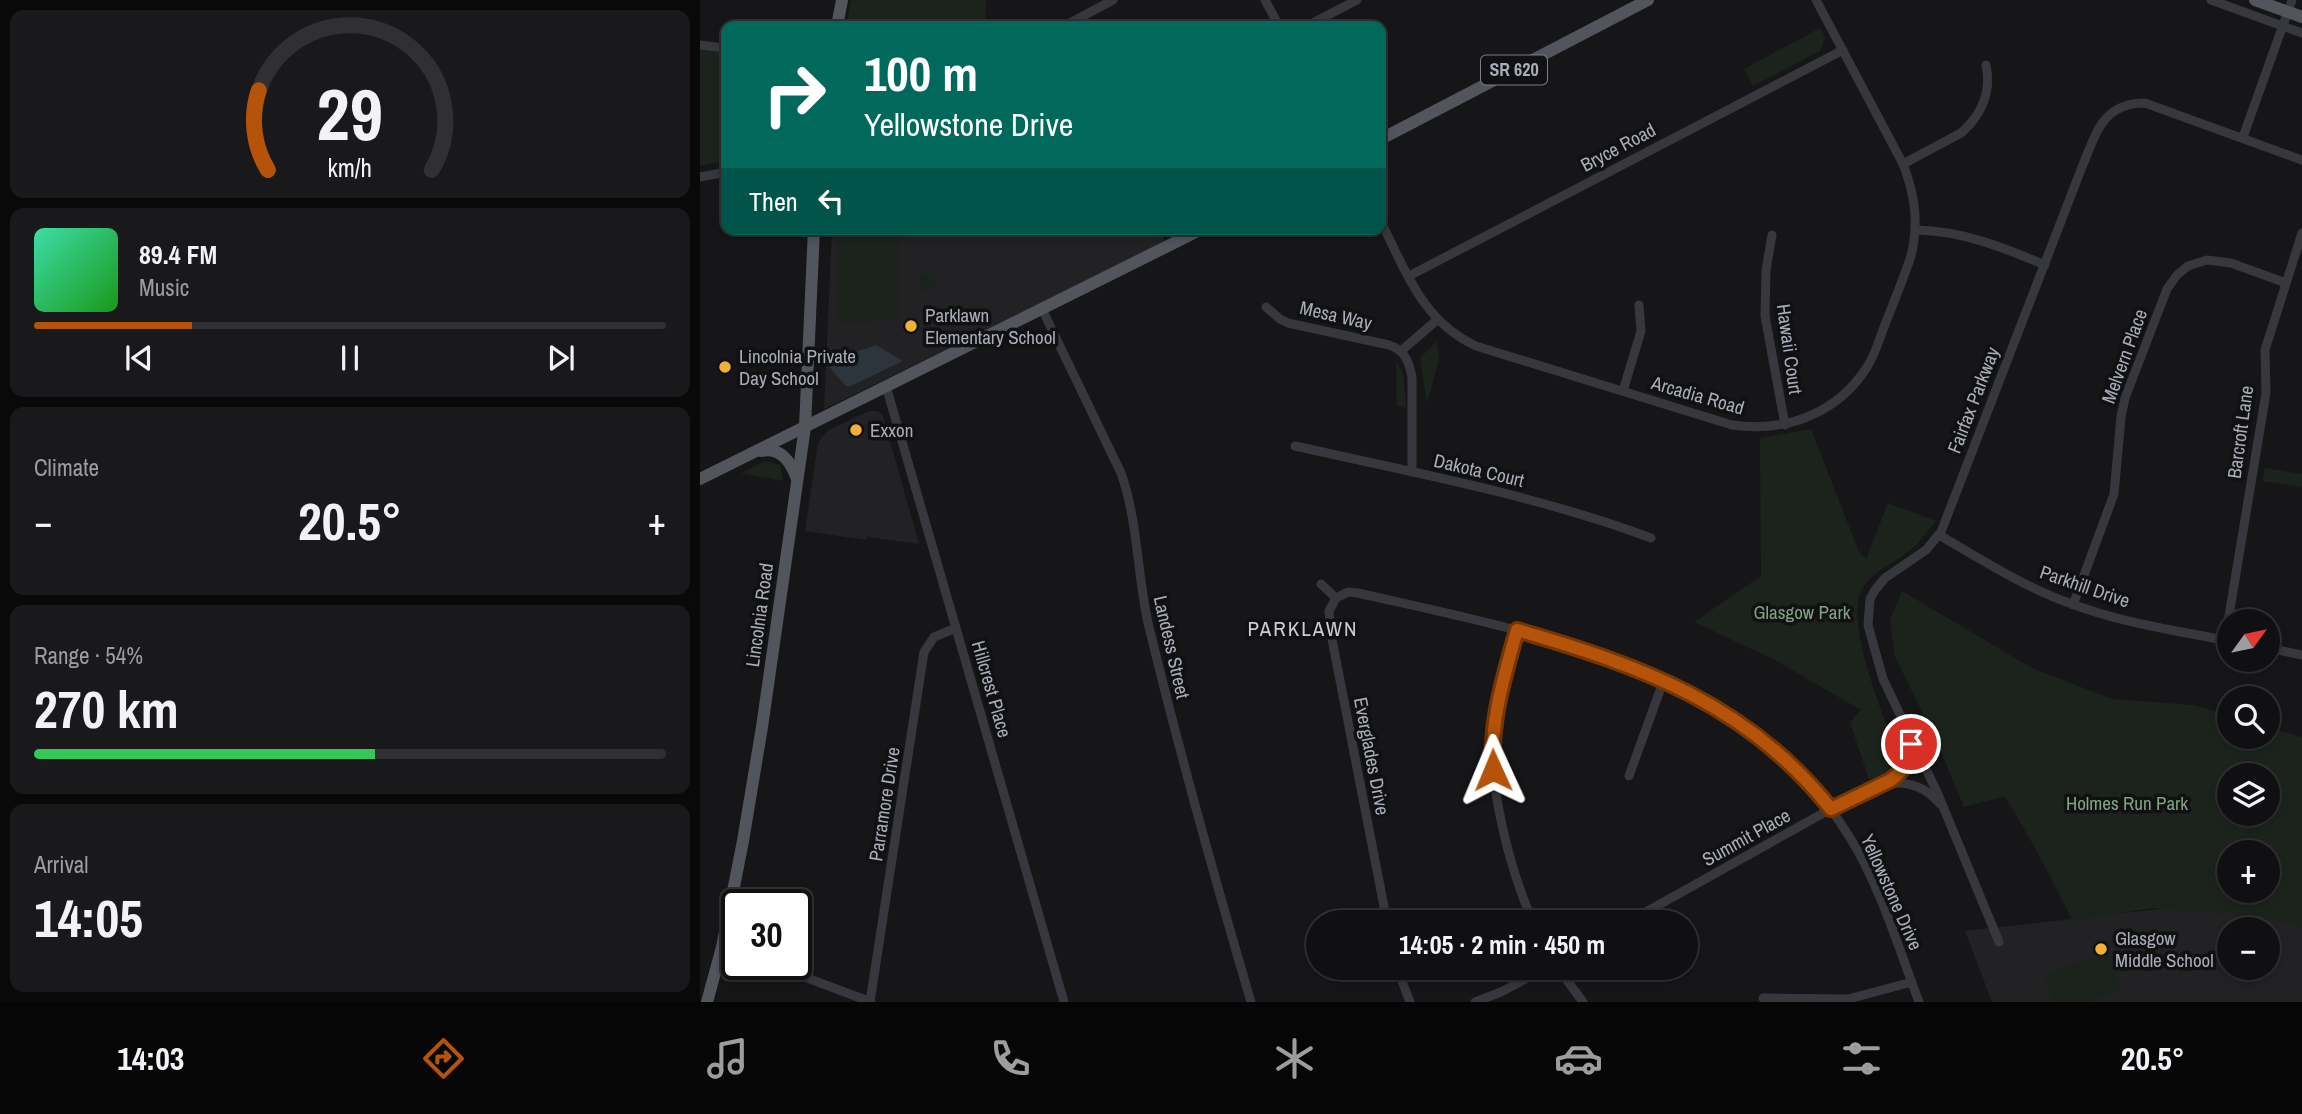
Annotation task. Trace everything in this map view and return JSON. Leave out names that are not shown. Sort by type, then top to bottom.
[{"type":"main road","points":[[838,21],[842,0]]},
{"type":"main road","name":"SR 620","points":[[1386,136],[1648,0]]},
{"type":"main road","points":[[2255,0],[2290,6],[2302,17]]},
{"type":"main road","name":"Lincolnia Road","points":[[733,889],[762,727],[805,427],[814,235]]},
{"type":"main road","points":[[700,479],[1190,235]]},
{"type":"main road","points":[[747,455],[765,449],[777,451],[788,460],[797,482]]},
{"type":"main road","name":"Lincolnia Road","points":[[707,1002],[721,951]]},
{"type":"street","points":[[1072,21],[1113,0]]},
{"type":"street","points":[[1265,0],[1276,21]]},
{"type":"street","points":[[1317,21],[1357,0]]},
{"type":"street","name":"Arcadia Road","points":[[1386,232],[1422,302],[1437,320],[1461,339],[1732,425],[1764,428],[1785,425],[1816,414],[1856,382],[1866,368],[1903,280],[1916,230],[1914,199],[1903,164],[1815,0]]},
{"type":"street","points":[[2211,0],[2302,33]]},
{"type":"street","points":[[2290,6],[2243,137],[2302,160]]},
{"type":"street","points":[[700,45],[721,47]]},
{"type":"street","name":"Bryce Road","points":[[1409,276],[1843,50]]},
{"type":"street","points":[[1903,164],[1969,126],[1976,117],[1987,91],[1986,65]]},
{"type":"street","name":"Fairfax Parkway","points":[[1999,942],[1946,813],[1877,662],[1868,625],[1870,599],[1881,582],[1926,550],[1939,535],[2097,130],[2106,117],[2114,110],[2134,103],[2145,103],[2243,137]]},
{"type":"street","points":[[700,177],[721,173]]},
{"type":"street","points":[[1916,230],[1973,237],[2045,265]]},
{"type":"street","name":"Barcroft Lane","points":[[2232,609],[2266,393],[2265,350],[2302,233]]},
{"type":"street","name":"Hawaii Court","points":[[1772,235],[1766,270],[1765,316],[1785,425]]},
{"type":"street","name":"Melvern Place","points":[[2073,605],[2114,494],[2125,398],[2170,282],[2188,266],[2207,260],[2231,263],[2286,283]]},
{"type":"street","points":[[1623,391],[1641,331],[1639,305]]},
{"type":"street","name":"Mesa Way","points":[[1266,307],[1289,323],[1389,345],[1401,351]]},
{"type":"street","name":"Landess Street","points":[[1042,309],[1121,473],[1127,492],[1133,518],[1142,596],[1179,750],[1251,1002]]},
{"type":"street","points":[[1412,472],[1412,377],[1409,364],[1401,351],[1437,320]]},
{"type":"street","name":"Hillcrest Place","points":[[886,386],[1064,1002]]},
{"type":"street","name":"Dakota Court","points":[[1295,446],[1565,509],[1651,538]]},
{"type":"street","name":"Parkhill Drive","points":[[1939,535],[2003,573],[2073,605],[2139,623],[2217,638]]},
{"type":"street","points":[[1321,584],[1336,598]]},
{"type":"street","name":"Yellowstone Drive","points":[[1336,598],[1348,592],[1358,593],[1517,630],[1606,659],[1663,682],[1710,704],[1758,735],[1783,756],[1831,809],[1849,835],[1871,877],[1919,1002]]},
{"type":"street","name":"Everglades Drive","points":[[1336,598],[1329,611],[1331,635],[1385,910]]},
{"type":"street","name":"Parramore Drive","points":[[871,1002],[924,652],[934,638],[956,628]]},
{"type":"street","points":[[1517,630],[1496,704],[1493,770],[1511,861],[1529,910]]},
{"type":"street","points":[[2280,650],[2302,655]]},
{"type":"street","points":[[1629,776],[1663,682]]},
{"type":"street","name":"Summit Place","points":[[1650,910],[1899,774],[1911,748],[1908,731]]},
{"type":"street","points":[[1882,784],[1904,783],[1915,786],[1935,798],[1946,813]]},
{"type":"street","points":[[812,980],[871,1002]]},
{"type":"street","points":[[1402,980],[1410,1002]]},
{"type":"street","points":[[1475,1002],[1524,980]]},
{"type":"street","points":[[1567,980],[1583,1002]]},
{"type":"street","points":[[1763,998],[1848,999],[1912,982]]},
{"type":"shaded area","name":"Parklawn Elementary School","points":[[832,235],[1162,235],[1166,243],[824,409]]},
{"type":"shaded area","points":[[876,345],[903,361],[851,386],[846,386],[825,362]]},
{"type":"shaded area","points":[[869,411],[878,411],[883,416],[919,544],[805,531],[818,443],[827,431]]},
{"type":"shaded area","name":"Glasgow Middle School","points":[[2302,893],[2302,1002],[1992,1002],[1965,931],[2217,903],[2280,903],[2280,895]]},
{"type":"green space","points":[[851,0],[986,0],[985,21],[847,21]]},
{"type":"green space","points":[[1820,28],[1825,37],[1820,51],[1753,86],[1744,69]]},
{"type":"green space","points":[[700,41],[721,43],[721,162],[700,166]]},
{"type":"green space","points":[[839,235],[898,235],[898,320],[836,323]]},
{"type":"green space","points":[[935,274],[935,288],[922,293],[920,275]]},
{"type":"green space","points":[[1437,341],[1439,359],[1427,403],[1420,358]]},
{"type":"green space","points":[[1396,361],[1403,373],[1406,408],[1397,406]]},
{"type":"green space","name":"Glasgow Park","points":[[1811,429],[1859,552],[1866,559],[1888,503],[1936,521],[1915,546],[1867,582],[1862,589],[1858,605],[1858,627],[1863,652],[1905,773],[1869,779],[1850,722],[1861,710],[1775,660],[1694,622],[1761,576],[1760,438]]},
{"type":"green space","points":[[765,461],[780,465],[783,481],[741,473]]},
{"type":"green space","points":[[2265,468],[2302,474],[2302,487],[2262,481]]},
{"type":"green space","name":"Holmes Run Park","points":[[1902,591],[2032,668],[2112,699],[2193,705],[2217,712],[2217,749],[2280,749],[2280,731],[2302,737],[2302,927],[2280,922],[2280,917],[2151,908],[2073,921],[2005,796],[1964,807],[1936,740],[1895,657],[1890,620]]},
{"type":"green space","points":[[2108,952],[2121,990],[2088,1002],[2052,1002],[2042,975]]},
{"type":"place","name":"Parklawn Elementary School","points":[[911,326]]},
{"type":"place","name":"Lincolnia Private Day School","points":[[725,367]]},
{"type":"place","name":"Exxon","points":[[856,430]]},
{"type":"place","name":"Glasgow Middle School","points":[[2101,949]]},
{"type":"district","name":"PARKLAWN","points":[[1303,629]]},
{"type":"route","points":[[1493,770],[1496,704],[1517,630],[1562,643],[1644,673],[1710,704],[1758,735],[1783,756],[1831,809],[1899,774],[1909,758],[1911,744]]}]
